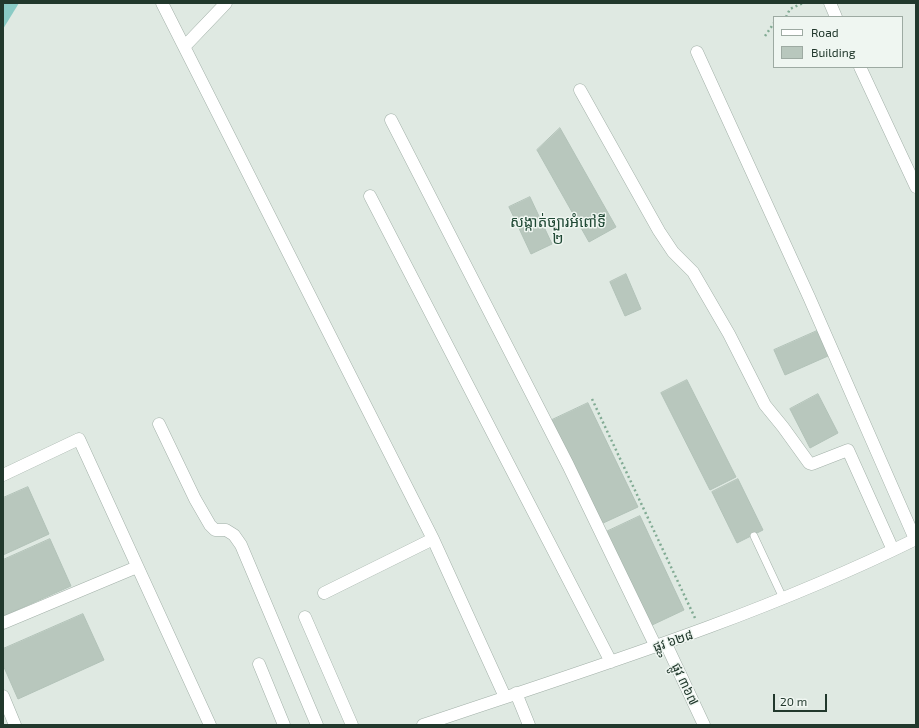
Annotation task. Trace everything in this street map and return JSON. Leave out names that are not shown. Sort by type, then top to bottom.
[{"type":"street","points":[[162,3],[511,695],[529,725]]},
{"type":"street","points":[[185,46],[226,3]]},
{"type":"street","points":[[830,3],[836,16]]},
{"type":"street","points":[[697,52],[809,297],[916,539]]},
{"type":"street","points":[[860,68],[916,187]]},
{"type":"street","points":[[580,90],[659,231],[673,252],[693,272],[729,334],[765,405],[784,427],[809,463],[812,464],[848,450],[893,550]]},
{"type":"street","name":"ផ្លូវ ៣៦៧","points":[[391,120],[661,646],[704,725]]},
{"type":"street","points":[[370,196],[611,662]]},
{"type":"street","points":[[159,424],[195,499],[210,524],[215,530],[226,530],[234,535],[240,545],[317,725]]},
{"type":"street","points":[[3,475],[79,439],[210,725]]},
{"type":"street","points":[[324,594],[433,539]]},
{"type":"street","name":"ផ្លូវ ៦២៨","points":[[423,725],[661,646],[701,631],[783,598],[916,539]]},
{"type":"street","points":[[3,623],[137,567]]},
{"type":"street","points":[[305,617],[352,725]]},
{"type":"street","points":[[259,664],[284,725]]},
{"type":"street","points":[[3,696],[15,725]]},
{"type":"lane","points":[[754,536],[783,598]]},
{"type":"path","points":[[786,16],[790,9],[803,3]]},
{"type":"path","points":[[765,36],[773,24]]},
{"type":"path","points":[[592,399],[701,631]]},
{"type":"water","points":[[3,3],[19,3],[3,29]]},
{"type":"building","points":[[560,128],[616,227],[589,242],[537,150]]},
{"type":"building","points":[[530,197],[552,244],[531,254],[509,207]]},
{"type":"building","points":[[626,274],[641,309],[625,316],[610,282]]},
{"type":"building","points":[[817,331],[828,356],[785,375],[774,350]]},
{"type":"building","points":[[687,380],[736,477],[710,490],[661,393]]},
{"type":"building","points":[[818,394],[838,433],[810,448],[790,409]]},
{"type":"building","points":[[588,403],[638,507],[601,524],[552,420]]},
{"type":"building","points":[[738,479],[763,530],[737,543],[712,492]]},
{"type":"building","points":[[28,487],[49,534],[3,555],[3,498]]},
{"type":"building","points":[[640,516],[684,610],[650,626],[606,532]]},
{"type":"building","points":[[50,539],[71,586],[3,616],[3,560]]},
{"type":"building","points":[[83,614],[104,660],[18,699],[3,665],[3,649]]},
{"type":"district","name":"សង្កាត់ច្បារអំពៅទី ២","points":[[558,230]]}]
